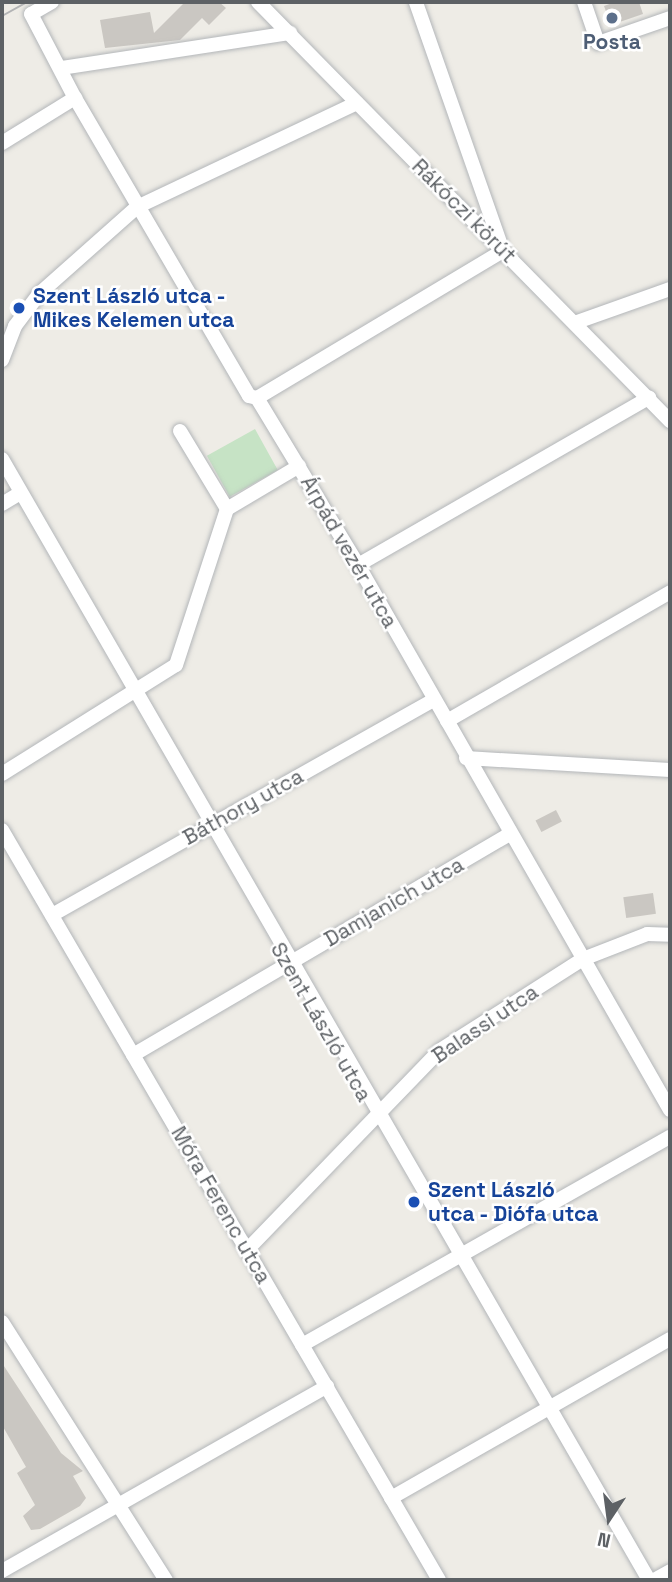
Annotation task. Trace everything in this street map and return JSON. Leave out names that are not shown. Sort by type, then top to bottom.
[{"type":"street","name":"Rákóczi körút","points":[[258,2],[503,251],[659,403],[670,421]]},
{"type":"street","points":[[257,398],[503,251],[415,2]]},
{"type":"street","points":[[584,2],[598,43],[670,18]]},
{"type":"street","name":"Árpád vezér utca","points":[[49,4],[32,14],[75,97],[249,396],[257,398],[358,565],[670,1110]]},
{"type":"street","points":[[61,68],[290,33]]},
{"type":"street","points":[[2,143],[75,97]]},
{"type":"street","points":[[2,360],[8,324],[137,207],[358,103]]},
{"type":"street","points":[[577,322],[670,289]]},
{"type":"street","points":[[358,565],[659,403]]},
{"type":"street","points":[[180,430],[228,509]]},
{"type":"street","name":"Szent László utca","points":[[2,459],[17,495],[374,1113],[649,1580]]},
{"type":"street","points":[[2,774],[134,694],[176,665],[228,509],[299,466]]},
{"type":"street","points":[[2,503],[17,495]]},
{"type":"street","points":[[447,721],[670,592]]},
{"type":"street","name":"Báthory utca","points":[[52,915],[434,700]]},
{"type":"street","points":[[467,758],[670,770]]},
{"type":"street","name":"Móra Ferenc utca","points":[[2,830],[439,1580]]},
{"type":"street","name":"Damjanich utca","points":[[133,1055],[510,834]]},
{"type":"street","name":"Balassi utca","points":[[248,1249],[374,1113],[439,1051],[583,958],[647,934],[670,935]]},
{"type":"street","points":[[302,1345],[670,1138]]},
{"type":"street","points":[[2,1322],[166,1580]]},
{"type":"street","points":[[391,1498],[670,1339]]},
{"type":"street","points":[[2,1571],[327,1387]]},
{"type":"street","points":[[654,1580],[670,1572]]},
{"type":"green space","points":[[255,429],[278,470],[230,497],[207,456]]},
{"type":"building","points":[[185,2],[219,2],[226,8],[209,25],[202,18],[180,40],[105,48],[100,20],[150,12],[154,33]]},
{"type":"building","points":[[615,2],[639,2],[643,14],[611,25],[604,6]]},
{"type":"building","points":[[556,810],[562,822],[541,832],[536,820]]},
{"type":"building","points":[[653,893],[656,914],[626,918],[623,897]]},
{"type":"building","points":[[2,1363],[61,1453],[83,1471],[73,1476],[86,1498],[80,1506],[40,1529],[31,1530],[23,1516],[35,1505],[17,1473],[26,1467],[2,1425]]},
{"type":"tram line","points":[[2,16],[27,2]]},
{"type":"place","name":"Posta","points":[[612,18]]},
{"type":"place","name":"Szent László utca - Mikes Kelemen utca","points":[[19,308]]},
{"type":"place","name":"Szent László utca - Diófa utca","points":[[414,1202]]}]
